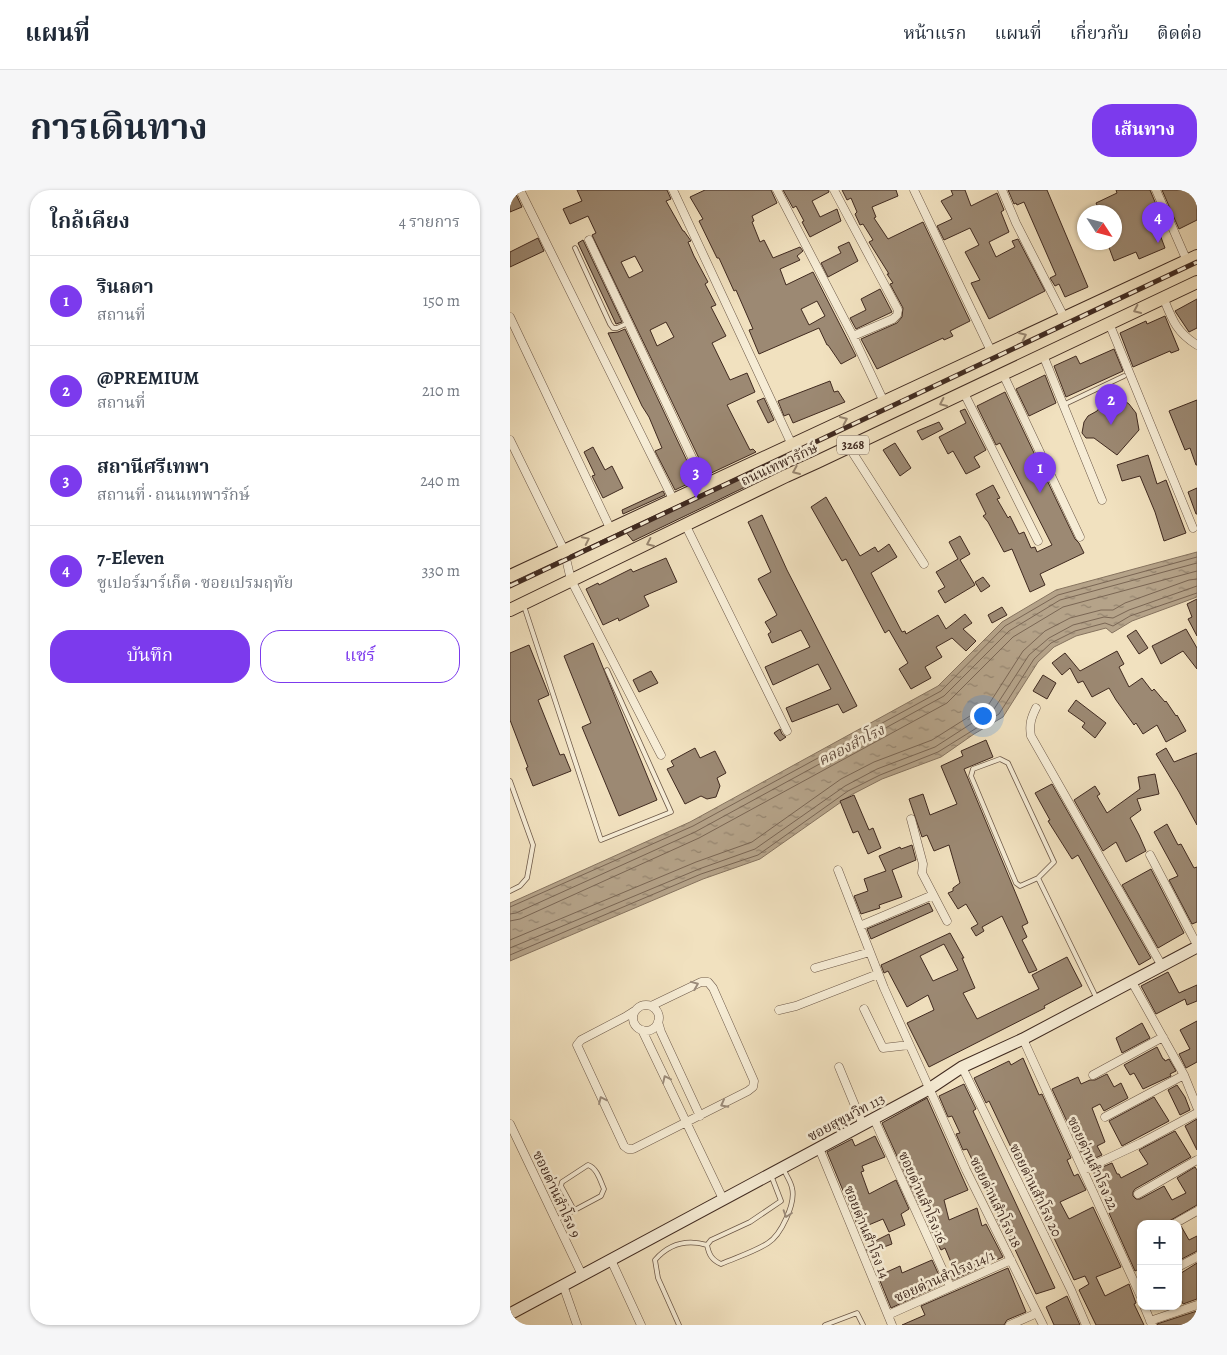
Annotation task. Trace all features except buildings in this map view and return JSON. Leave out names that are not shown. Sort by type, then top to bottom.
[{"type":"main road","name":"ถนนเทพารักษ์","points":[[510,576],[1192,258]]},
{"type":"main road","name":"ถนนเทพารักษ์","points":[[510,610],[786,476],[1197,282]]},
{"type":"main road","name":"ซอยสุขุมวิท 113","points":[[510,1314],[929,1089],[962,1067],[1023,1039],[1197,946]]},
{"type":"street","points":[[520,190],[673,499]]},
{"type":"street","points":[[672,190],[792,444]]},
{"type":"street","points":[[777,190],[853,336],[884,402]]},
{"type":"street","points":[[834,190],[898,310],[897,315],[893,319],[853,336]]},
{"type":"street","points":[[914,190],[991,351]]},
{"type":"street","points":[[1002,190],[1016,223],[1064,317]]},
{"type":"street","points":[[1156,190],[1192,258]]},
{"type":"street","points":[[589,240],[705,485]]},
{"type":"street","points":[[1163,297],[1174,324],[1181,333],[1197,345]]},
{"type":"street","points":[[510,317],[610,528]]},
{"type":"street","points":[[1109,323],[1193,528]]},
{"type":"street","points":[[1043,355],[1102,500]]},
{"type":"street","points":[[1003,374],[1080,537]]},
{"type":"street","points":[[964,393],[1038,541]]},
{"type":"street","points":[[510,440],[564,550],[571,580],[661,755]]},
{"type":"street","points":[[849,447],[924,564]]},
{"type":"street","points":[[686,526],[787,731]]},
{"type":"street","points":[[1036,708],[1031,717],[1029,727],[1031,736],[1162,966]]},
{"type":"street","points":[[911,820],[923,864],[922,873],[947,922]]},
{"type":"street","points":[[1150,856],[1197,946]]},
{"type":"street","name":"ซอยด่านสำโรง 18","points":[[838,870],[878,974],[909,1045],[966,1170],[1043,1325]]},
{"type":"street","points":[[860,926],[933,895]]},
{"type":"street","points":[[815,968],[870,952]]},
{"type":"street","points":[[780,1010],[796,1006],[878,974]]},
{"type":"street","points":[[651,1006],[701,982],[708,982],[713,988],[754,1081],[753,1087],[686,1124],[633,1149],[628,1149],[624,1146],[579,1051],[578,1045],[581,1040],[625,1017],[643,1005],[651,1006],[657,1011],[661,1032],[700,1116]]},
{"type":"street","points":[[1132,982],[1184,1075],[1197,1107]]},
{"type":"street","points":[[864,1009],[884,1048],[909,1045]]},
{"type":"street","points":[[636,1010],[634,1022],[642,1030],[723,1199]]},
{"type":"street","points":[[642,1030],[652,1029],[658,1022]]},
{"type":"street","points":[[1093,1075],[1163,1037]]},
{"type":"street","name":"ซอยด่านสำโรง 22","points":[[1023,1039],[1137,1286]]},
{"type":"street","name":"ซอยด่านสำโรง 20","points":[[962,1067],[1071,1290],[1086,1325]]},
{"type":"street","points":[[839,1068],[863,1125]]},
{"type":"street","points":[[1105,1117],[1184,1075]]},
{"type":"street","points":[[1083,1170],[1197,1113]]},
{"type":"street","name":"ซอยด่านสำโรง 16","points":[[874,1119],[950,1286]]},
{"type":"street","name":"ซอยด่านสำโรง 9","points":[[510,1124],[582,1275]]},
{"type":"street","name":"ซอยด่านสำโรง 14","points":[[819,1148],[892,1325]]},
{"type":"street","points":[[1138,1194],[1197,1160]]},
{"type":"street","points":[[1181,1220],[1197,1211]]},
{"type":"street","points":[[1182,1265],[1197,1257]]},
{"type":"street","points":[[612,1260],[640,1325]]},
{"type":"street","name":"ซอยด่านสำโรง 14/1","points":[[888,1315],[1011,1260]]},
{"type":"street","points":[[563,1285],[578,1325]]},
{"type":"street","points":[[1146,1310],[1151,1323],[1197,1305]]},
{"type":"street","points":[[1010,1325],[1037,1313]]},
{"type":"lane","points":[[575,248],[610,324],[613,328],[616,328],[628,322]]},
{"type":"lane","points":[[1063,404],[1124,376]]},
{"type":"lane","points":[[523,604],[601,840],[671,812],[607,670]]},
{"type":"lane","points":[[1000,759],[1008,764],[1053,858],[1054,862],[1051,867],[1038,878],[1020,886],[1016,883],[971,776],[973,769],[1000,759]]},
{"type":"lane","points":[[510,781],[533,845],[527,878],[520,886],[510,891]]},
{"type":"lane","points":[[1038,878],[1097,1000]]},
{"type":"lane","points":[[556,1220],[601,1196],[604,1192],[594,1168],[591,1166],[588,1165],[562,1182],[561,1186],[574,1210]]},
{"type":"lane","points":[[707,1245],[714,1261],[721,1264],[769,1243],[779,1233],[791,1200],[792,1188],[783,1168]]},
{"type":"lane","points":[[707,1245],[711,1240],[750,1222],[781,1201],[771,1174]]},
{"type":"lane","points":[[679,1325],[658,1278],[654,1260],[661,1253],[682,1243],[695,1241],[707,1245]]},
{"type":"lane","points":[[825,1325],[857,1312],[863,1325]]},
{"type":"water","name":"คลองสำโรง","points":[[1197,552],[1197,597],[1132,621],[1112,633],[1106,628],[1076,636],[1054,647],[1038,662],[1003,717],[941,757],[882,779],[851,795],[760,859],[703,879],[510,961],[510,903],[690,822],[938,686],[1002,622],[1056,590]]},
{"type":"railway","points":[[510,586],[1197,262]]},
{"type":"place","name":"7-Eleven","points":[[1158,243]]},
{"type":"place","name":"@PREMIUM","points":[[1111,425]]},
{"type":"place","name":"รินลดา","points":[[1040,493]]},
{"type":"place","name":"สถานีศรีเทพา","points":[[696,498]]}]
